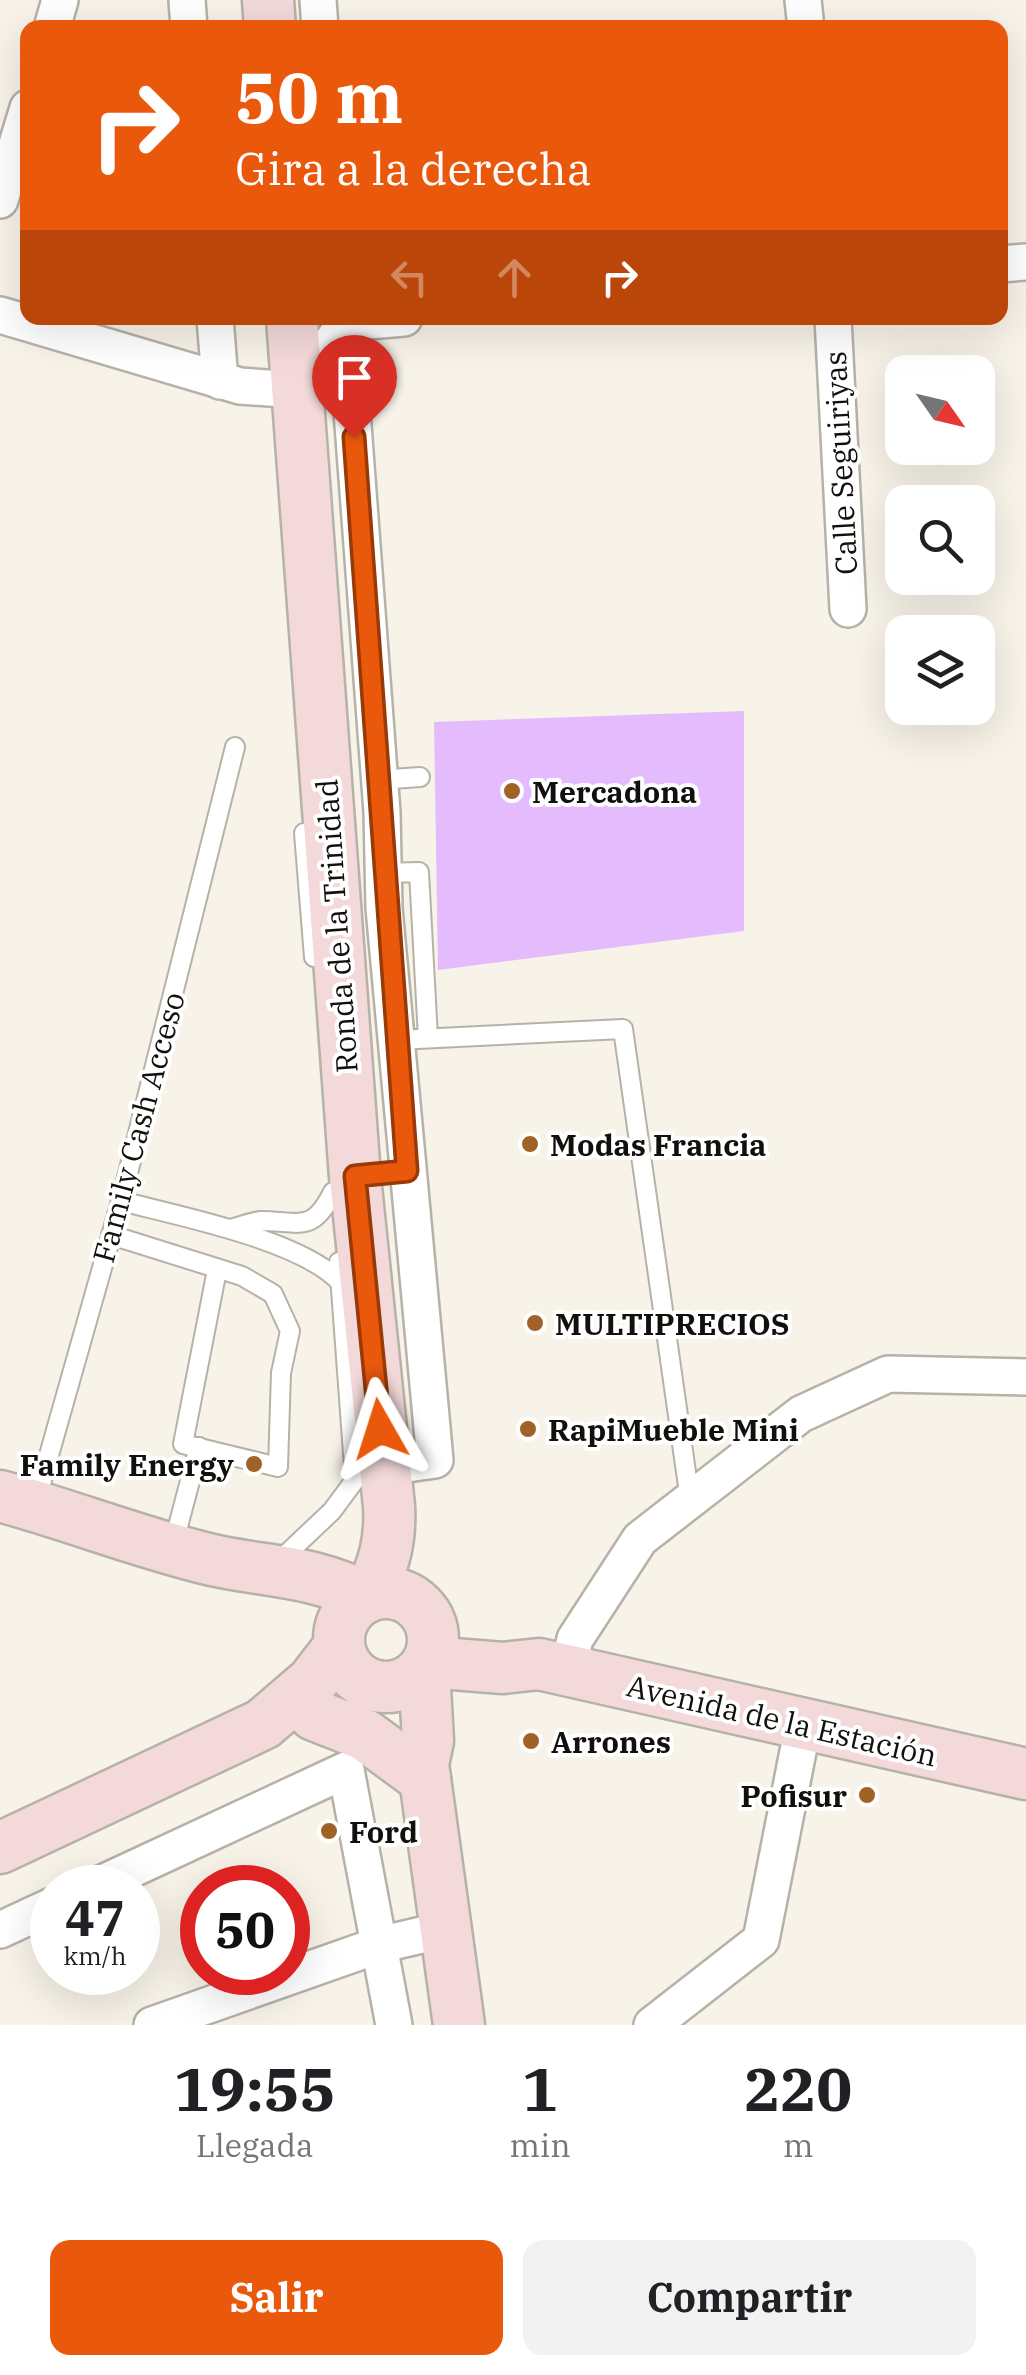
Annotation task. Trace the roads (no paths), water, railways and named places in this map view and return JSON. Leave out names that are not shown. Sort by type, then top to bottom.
[{"type":"main road","name":"Ronda de la Trinidad","points":[[263,1724],[312,1682],[385,1639],[383,1567],[390,1533],[395,1464],[364,1177],[364,903],[328,830],[293,325]]},
{"type":"main road","name":"Avenida de la Estación","points":[[17,1500],[172,1549],[274,1571],[298,1572],[342,1585],[385,1639],[522,1650],[536,1668],[1026,1774]]},
{"type":"main road","points":[[0,1848],[263,1724],[314,1716],[350,1700],[385,1639]]},
{"type":"main road","points":[[385,1639],[425,1761],[459,2025]]},
{"type":"main road","points":[[425,1761],[455,1699],[536,1668]]},
{"type":"main road","points":[[314,1716],[425,1761]]},
{"type":"street","points":[[0,200],[20,134]]},
{"type":"street","points":[[31,325],[230,383],[298,390],[342,325]]},
{"type":"street","points":[[216,325],[230,383]]},
{"type":"street","name":"Ronda de la Trinidad","points":[[345,325],[378,780],[364,903],[412,1039],[364,1177]]},
{"type":"street","name":"Calle Seguiriyas","points":[[833,325],[848,609]]},
{"type":"street","points":[[536,1668],[575,1639],[640,1539],[801,1414],[888,1374],[1026,1377]]},
{"type":"street","points":[[652,2025],[761,1940],[804,1726]]},
{"type":"street","points":[[142,1865],[346,1770],[394,2025]]},
{"type":"street","points":[[0,1930],[30,1916]]},
{"type":"street","points":[[152,2025],[380,1945],[447,1928]]},
{"type":"lane","name":"Family Cash Acceso","points":[[17,1500],[121,1201],[235,747]]},
{"type":"lane","points":[[378,780],[420,777]]},
{"type":"lane","points":[[315,973],[304,834],[328,830]]},
{"type":"lane","points":[[364,903],[419,872],[412,1039],[623,1029],[690,1500]]},
{"type":"lane","points":[[229,1230],[258,1221],[296,1226],[322,1215],[364,1177]]},
{"type":"lane","points":[[274,1571],[332,1511],[355,1480],[337,1237],[364,1177]]},
{"type":"lane","points":[[121,1201],[229,1230],[326,1267],[341,1283]]},
{"type":"lane","points":[[111,1235],[242,1276],[273,1294],[290,1332],[282,1374],[278,1466],[183,1444],[217,1270]]},
{"type":"lane","points":[[172,1549],[199,1447]]},
{"type":"place","name":"Mercadona","points":[[512,791]]},
{"type":"place","name":"Modas Francia","points":[[530,1144]]},
{"type":"place","name":"MULTIPRECIOS","points":[[535,1323]]},
{"type":"place","name":"RapiMueble Mini","points":[[528,1429]]},
{"type":"place","name":"Family Energy","points":[[254,1464]]},
{"type":"place","name":"Arrones","points":[[531,1741]]},
{"type":"place","name":"Pofisur","points":[[867,1795]]},
{"type":"place","name":"Ford","points":[[329,1831]]}]
